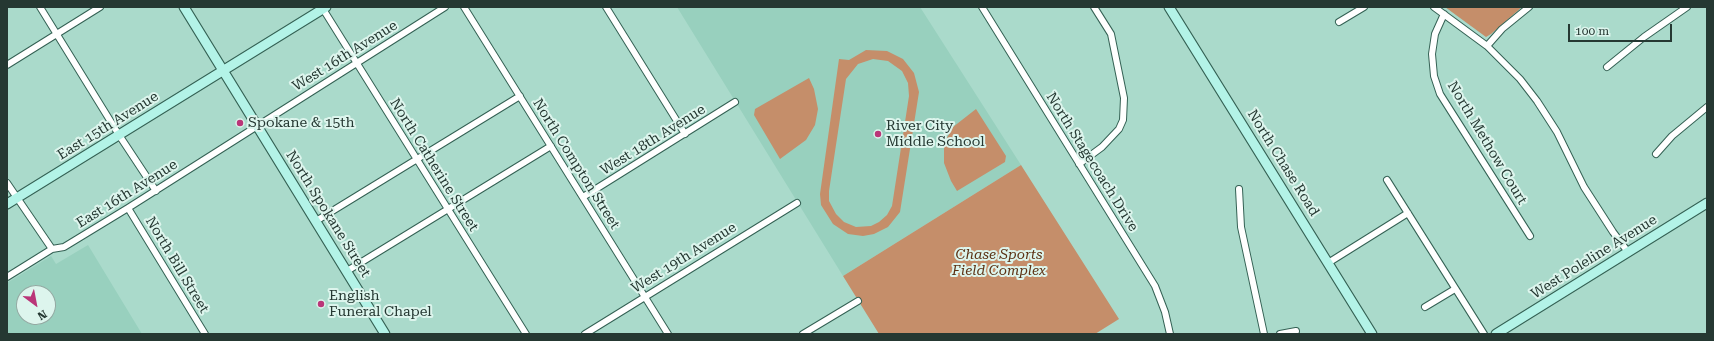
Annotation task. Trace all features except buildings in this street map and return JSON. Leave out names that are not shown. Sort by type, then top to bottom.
[{"type":"street","points":[[40,7],[119,135],[156,191]]},
{"type":"street","points":[[7,65],[100,7]]},
{"type":"street","name":"North Spokane Street","points":[[184,7],[258,125],[385,334]]},
{"type":"street","name":"West 16th Avenue","points":[[258,125],[445,7]]},
{"type":"street","name":"North Compton Street","points":[[464,7],[668,334]]},
{"type":"street","points":[[606,7],[685,134]]},
{"type":"street","name":"North Stagecoach Drive","points":[[982,7],[1155,286],[1165,312],[1170,334]]},
{"type":"street","points":[[1079,164],[1102,147],[1119,129],[1123,120],[1124,98],[1111,34],[1094,7]]},
{"type":"street","name":"North Chase Road","points":[[1169,7],[1372,334]]},
{"type":"street","points":[[1339,22],[1364,7]]},
{"type":"street","points":[[1434,7],[1487,46],[1520,80],[1537,101],[1558,132],[1584,186],[1612,232],[1628,252]]},
{"type":"street","points":[[1487,46],[1502,29],[1529,7]]},
{"type":"street","points":[[1607,67],[1644,37],[1687,7]]},
{"type":"street","name":"East 15th Avenue","points":[[7,204],[325,8]]},
{"type":"street","name":"North Catherine Street","points":[[325,8],[356,63],[526,334]]},
{"type":"street","name":"North Methow Court","points":[[1444,14],[1434,34],[1432,54],[1434,76],[1440,94],[1530,236]]},
{"type":"street","points":[[316,221],[520,96]]},
{"type":"street","name":"West 18th Avenue","points":[[583,197],[736,102]]},
{"type":"street","points":[[1656,154],[1672,136],[1707,107]]},
{"type":"street","name":"East 16th Avenue","points":[[7,277],[52,249],[64,247],[156,191],[258,125]]},
{"type":"street","points":[[347,271],[551,146]]},
{"type":"street","points":[[1387,180],[1484,334]]},
{"type":"street","points":[[7,183],[52,249]]},
{"type":"street","points":[[1239,189],[1241,227],[1264,334]]},
{"type":"street","name":"West 19th Avenue","points":[[585,334],[797,203]]},
{"type":"street","name":"West Poleline Avenue","points":[[1496,334],[1707,203]]},
{"type":"street","name":"North Bill Street","points":[[128,208],[205,334]]},
{"type":"street","points":[[1328,263],[1408,213]]},
{"type":"street","points":[[1425,307],[1455,289]]},
{"type":"street","points":[[803,334],[812,332],[858,301]]},
{"type":"street","points":[[1280,334],[1296,330]]},
{"type":"shaded area","name":"River City Middle School","points":[[677,7],[920,7],[1021,165],[843,276]]},
{"type":"shaded area","points":[[88,245],[142,334],[7,334],[7,283],[51,256],[56,264]]},
{"type":"green space","points":[[1445,7],[1522,7],[1486,37]]},
{"type":"green space","points":[[866,50],[887,51],[903,59],[914,73],[919,92],[900,212],[888,227],[874,234],[863,236],[848,234],[833,224],[821,205],[820,194],[839,59],[849,60]],"holes":[[[873,59],[888,61],[902,71],[908,83],[909,96],[892,206],[887,215],[879,222],[871,226],[856,227],[844,222],[836,214],[829,201],[829,191],[846,79],[858,64]]]},
{"type":"green space","points":[[809,78],[814,89],[818,109],[815,125],[806,140],[780,159],[754,115],[755,109]]},
{"type":"green space","points":[[976,109],[1006,156],[1005,162],[957,191],[951,181],[944,163],[944,143],[953,127]]},
{"type":"green space","name":"Chase Sports Field Complex","points":[[1021,165],[1119,319],[1095,334],[879,334],[843,276]]},
{"type":"place","name":"Spokane & 15th","points":[[240,123]]},
{"type":"place","name":"River City Middle School","points":[[878,134]]},
{"type":"place","name":"English Funeral Chapel","points":[[321,304]]}]
